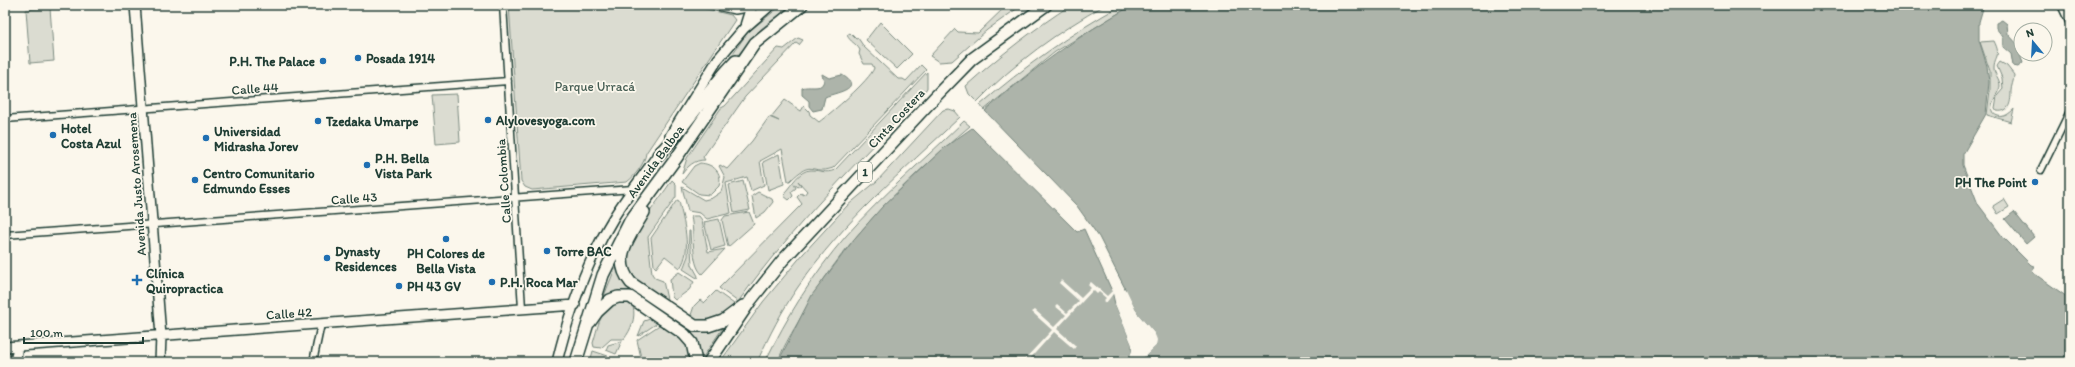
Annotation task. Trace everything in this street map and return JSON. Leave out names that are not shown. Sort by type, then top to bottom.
[{"type":"highway","name":"Avenida Balboa","points":[[576,362],[597,291],[609,262],[630,221],[755,43],[775,25],[802,5]]},
{"type":"highway","name":"Cinta Costera","points":[[709,362],[751,300],[811,229],[972,59],[1046,5]]},
{"type":"highway","points":[[658,155],[672,141],[723,74],[755,43]]},
{"type":"highway","points":[[655,186],[649,204],[625,244],[621,257],[624,275],[630,283],[695,326],[708,326],[723,321],[751,300]]},
{"type":"highway","points":[[586,327],[597,312],[610,300],[618,297],[630,297],[684,334],[692,343],[696,362]]},
{"type":"main road","name":"Avenida Justo Arosemena","points":[[135,5],[161,336],[160,362]]},
{"type":"main road","points":[[717,5],[735,9],[759,7]]},
{"type":"main road","points":[[746,26],[759,7]]},
{"type":"main road","name":"Avenida Balboa","points":[[557,362],[567,324],[600,243],[614,217],[658,155],[718,60],[746,26]]},
{"type":"main road","name":"Calle 42","points":[[5,347],[575,304]]},
{"type":"main road","points":[[15,362],[18,346]]},
{"type":"street","name":"Calle Colombia","points":[[504,5],[522,308]]},
{"type":"street","points":[[2061,5],[2070,24]]},
{"type":"street","name":"Calle 44","points":[[5,119],[508,81]]},
{"type":"street","points":[[2041,170],[2070,111]]},
{"type":"street","name":"Calle 43","points":[[5,235],[633,189]]},
{"type":"street","points":[[313,362],[321,324]]},
{"type":"green space","name":"Parque Urracá","points":[[509,5],[690,5],[731,15],[735,20],[646,153],[644,161],[639,169],[627,182],[532,190],[525,187],[521,181]]},
{"type":"green space","points":[[782,5],[792,5],[761,29],[706,91],[748,32]]},
{"type":"green space","points":[[1007,5],[1022,5],[987,30],[952,61],[939,62],[930,56],[955,29],[958,32],[978,33]]},
{"type":"green space","points":[[1071,5],[1105,5],[1054,37],[1022,61],[977,102],[969,94],[966,86],[978,75],[1030,33]]},
{"type":"green space","points":[[1122,5],[1132,5],[1055,52],[984,110],[980,105],[1048,51],[1084,27]]},
{"type":"green space","points":[[50,8],[54,61],[30,63],[26,10]]},
{"type":"green space","points":[[880,22],[912,54],[897,69],[866,40]]},
{"type":"green space","points":[[850,33],[856,39],[858,38],[864,47],[898,79],[903,79],[906,81],[921,65],[926,70],[833,168],[820,170],[808,168],[788,181],[782,149],[760,161],[764,185],[751,191],[747,177],[726,183],[731,213],[707,219],[700,213],[688,211],[682,187],[704,200],[712,198],[721,192],[725,177],[719,166],[720,165],[727,169],[752,141],[769,117],[779,121],[771,117],[785,100],[801,111],[804,106],[809,111],[810,115],[819,122],[858,88],[874,68],[872,64],[864,64],[859,54],[860,50],[847,35]]},
{"type":"green space","points":[[798,38],[803,40],[799,45],[796,43],[745,97],[703,157],[705,160],[692,164],[682,174],[687,158],[721,108],[725,106],[778,48],[784,49]]},
{"type":"green space","points":[[1994,41],[1998,53],[1994,64],[1994,70],[2000,86],[1993,102],[1992,110],[1994,114],[1998,116],[2005,116],[2014,109],[2011,122],[1987,115],[1990,90],[1990,71],[1980,42]]},
{"type":"green space","points":[[2000,62],[2007,66],[2014,75],[2014,79],[2009,106],[2005,110],[1997,111],[1995,108],[1997,96],[2003,89],[2002,78],[1997,66]]},
{"type":"green space","points":[[927,72],[927,88],[924,92],[851,168],[804,220],[738,302],[719,288],[802,204],[797,197],[801,193],[804,195],[807,191],[798,181],[801,185],[798,187],[794,184],[796,188],[791,192],[793,196],[789,200],[784,196],[786,194],[785,192],[796,178],[803,172],[811,170],[826,172],[835,170]]},
{"type":"green space","points":[[457,94],[460,142],[436,144],[432,95]]},
{"type":"green space","points":[[949,109],[955,111],[960,117],[874,198],[815,263],[792,296],[776,323],[757,362],[720,362],[763,302],[803,254],[847,206],[877,181],[943,110]]},
{"type":"green space","points":[[964,121],[970,126],[920,170],[852,242],[813,295],[784,347],[778,362],[765,362],[801,296],[834,250],[874,206]]},
{"type":"green space","points":[[779,154],[784,184],[768,190],[763,162]]},
{"type":"green space","points":[[700,163],[713,167],[720,177],[719,186],[710,195],[699,194],[682,182],[694,166]]},
{"type":"green space","points":[[672,180],[676,184],[676,197],[648,237],[652,274],[655,278],[663,281],[668,304],[636,282],[628,267],[629,255],[633,242],[640,228]]},
{"type":"green space","points":[[743,181],[750,210],[734,213],[729,185]]},
{"type":"green space","points":[[758,192],[772,199],[773,202],[765,212],[756,218],[752,196]]},
{"type":"green space","points":[[2004,199],[2009,207],[1998,214],[1993,206]]},
{"type":"green space","points":[[677,200],[679,201],[685,226],[686,252],[684,260],[680,268],[665,256],[656,268],[654,266],[651,238]]},
{"type":"green space","points":[[749,212],[754,224],[728,247],[722,220],[725,216]]},
{"type":"green space","points":[[699,216],[702,220],[708,252],[725,249],[702,274],[698,269],[694,255],[691,217]]},
{"type":"green space","points":[[719,219],[725,246],[711,250],[704,222]]},
{"type":"green space","points":[[689,231],[692,265],[698,276],[697,278],[683,269],[688,256]]},
{"type":"green space","points":[[619,259],[632,290],[664,313],[632,294],[601,303]]},
{"type":"green space","points":[[679,272],[694,282],[689,290],[675,300],[672,297],[670,279]]},
{"type":"green space","points":[[716,291],[734,304],[725,313],[708,322],[702,323],[690,318],[694,306],[700,300],[704,303]]},
{"type":"green space","points":[[617,302],[626,302],[633,306],[634,315],[629,332],[624,339],[611,339],[601,348],[594,347],[593,343],[600,319],[606,310]]},
{"type":"green space","points":[[671,316],[693,330],[724,326],[701,360],[695,341],[669,318]]},
{"type":"green space","points":[[653,318],[659,322],[638,336],[644,321]]},
{"type":"green space","points":[[661,324],[682,338],[685,342],[692,362],[642,362],[637,340]]},
{"type":"green space","points":[[622,341],[616,354],[606,350],[608,345]]},
{"type":"green space","points":[[593,351],[608,356],[607,362],[590,362]]},
{"type":"shaded area","points":[[1133,5],[1984,5],[1979,22],[1979,40],[1987,66],[1989,82],[1986,114],[1963,154],[1963,165],[1978,204],[2002,236],[2031,265],[2035,266],[2032,272],[2070,299],[2070,362],[1139,362],[1156,346],[1155,334],[1138,314],[1099,237],[1077,206],[985,111],[1020,81],[1056,54],[1094,28]]},
{"type":"shaded area","points":[[2002,20],[2007,24],[2008,34],[2013,39],[2013,62],[2023,63],[2018,67],[2013,66],[2011,54],[2003,47],[2003,37],[1996,28],[1996,23]]},
{"type":"shaded area","points":[[822,74],[829,78],[842,75],[851,84],[846,90],[825,97],[822,109],[813,111],[809,106],[809,101],[802,95],[802,88],[817,87],[822,85],[824,81]]},
{"type":"shaded area","points":[[972,128],[1077,232],[1084,229],[1112,291],[1115,304],[1132,345],[1132,351],[1127,362],[778,362],[812,295],[855,238],[882,207],[945,147]]},
{"type":"shaded area","points":[[2014,212],[2034,237],[2026,244],[2005,219]]},
{"type":"pier","points":[[1061,280],[1081,298],[1091,288],[1088,285],[1091,282],[1107,296],[1112,291],[1113,294],[1106,303],[1103,301],[1106,298],[1099,292],[1097,294],[1093,290],[1057,329],[1076,346],[1074,349],[1054,332],[1027,362],[1022,362],[1052,330],[1032,312],[1035,310],[1054,327],[1066,315],[1055,306],[1057,304],[1067,313],[1079,301],[1059,283]]},
{"type":"pier","points":[[1126,289],[1138,314],[1155,334],[1157,340],[1156,346],[1139,362],[1137,362],[1139,358],[1154,345],[1155,340],[1136,315],[1125,291]]},
{"type":"pier","points":[[1117,301],[1134,344],[1134,352],[1130,362],[1127,362],[1132,351],[1132,345],[1115,304]]},
{"type":"place","name":"Posada 1914","points":[[358,58]]},
{"type":"place","name":"P.H. The Palace","points":[[323,61]]},
{"type":"place","name":"Alylovesyoga.com","points":[[488,120]]},
{"type":"place","name":"Tzedaka Umarpe","points":[[318,121]]},
{"type":"place","name":"Hotel Costa Azul","points":[[53,135]]},
{"type":"place","name":"Universidad Midrasha Jorev","points":[[206,138]]},
{"type":"place","name":"P.H. Bella Vista Park","points":[[367,165]]},
{"type":"place","name":"Centro Comunitario Edmundo Esses","points":[[195,180]]},
{"type":"place","name":"PH The Point","points":[[2035,182]]},
{"type":"place","name":"PH Colores de Bella Vista","points":[[446,239]]},
{"type":"place","name":"Torre BAC","points":[[547,251]]},
{"type":"place","name":"Dynasty Residences","points":[[327,258]]},
{"type":"place","name":"Clínica Quiropractica","points":[[137,280]]},
{"type":"place","name":"P.H. Roca Mar","points":[[492,282]]},
{"type":"place","name":"PH 43 GV","points":[[399,286]]}]
